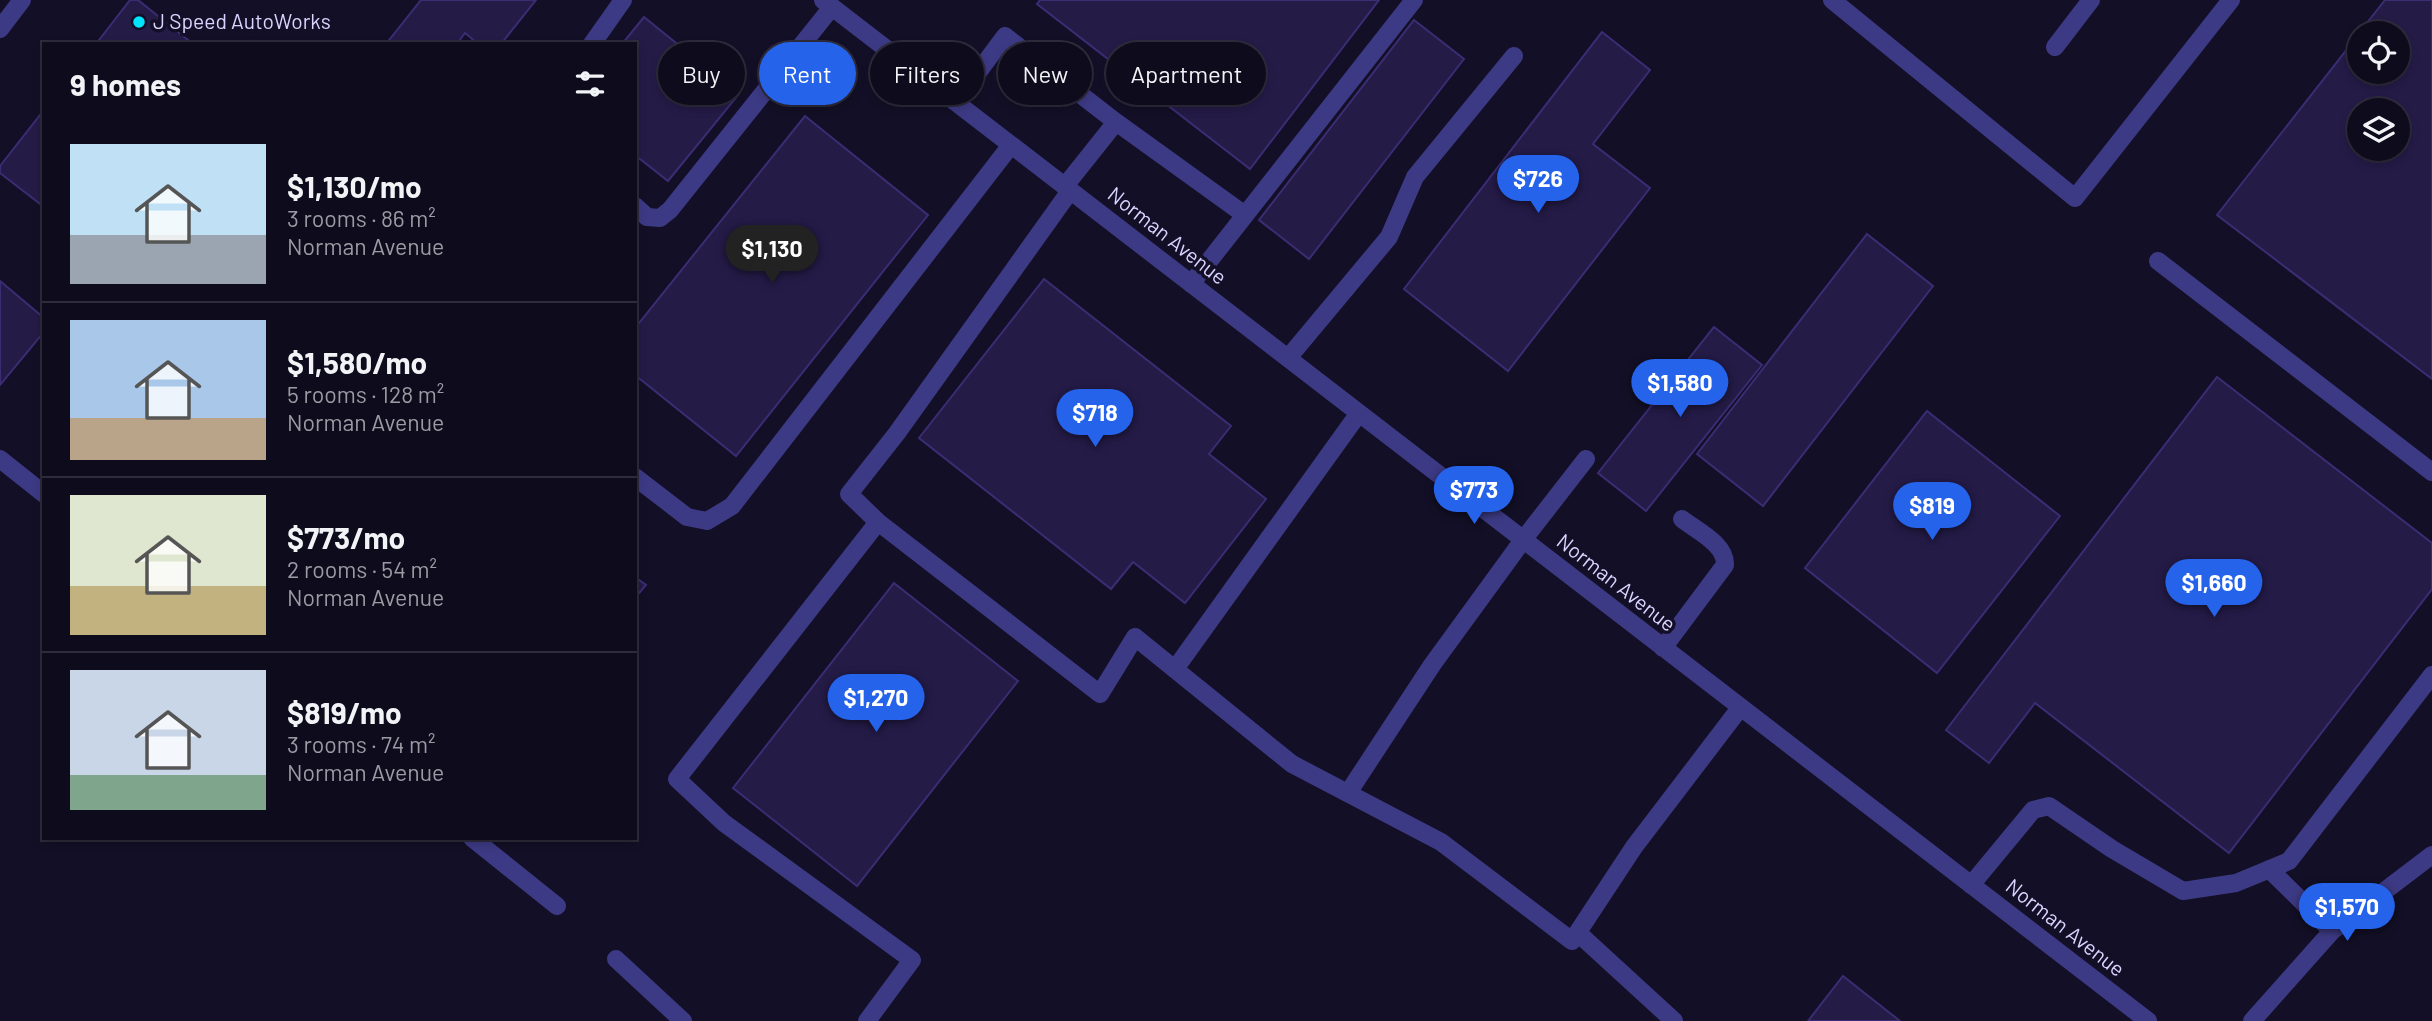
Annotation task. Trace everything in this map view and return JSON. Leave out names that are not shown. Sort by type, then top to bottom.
[{"type":"street","points":[[0,29],[22,0]]},
{"type":"street","points":[[593,42],[623,0]]},
{"type":"street","points":[[1192,284],[1414,0]]},
{"type":"street","points":[[1832,0],[2076,198],[2231,0]]},
{"type":"street","points":[[2055,47],[2091,0]]},
{"type":"street","points":[[637,208],[647,217],[660,218],[670,210],[828,4]]},
{"type":"street","name":"Norman Avenue","points":[[828,4],[878,42]]},
{"type":"street","points":[[984,64],[1005,36],[1245,215]]},
{"type":"street","points":[[1288,358],[1389,237],[1415,177],[1514,56]]},
{"type":"street","name":"Norman Avenue","points":[[960,105],[2148,1021]]},
{"type":"street","points":[[1116,121],[897,433],[849,494],[878,522],[1100,694],[1135,637],[1292,764],[1441,842],[1572,941],[1634,847],[1740,708]]},
{"type":"street","points":[[637,479],[687,517],[707,521],[732,506],[1011,145]]},
{"type":"street","points":[[2158,261],[2432,472]]},
{"type":"street","points":[[1175,669],[1359,413]]},
{"type":"street","points":[[0,459],[42,492]]},
{"type":"street","points":[[1348,793],[1432,665],[1586,459]]},
{"type":"street","points":[[1663,648],[1725,565],[1726,557],[1720,548],[1682,519]]},
{"type":"street","points":[[867,1021],[912,960],[724,823],[677,779],[878,522]]},
{"type":"street","points":[[1971,885],[2033,810],[2049,806],[2112,849],[2183,891],[2236,883],[2289,861],[2432,675]]},
{"type":"street","points":[[474,840],[556,906]]},
{"type":"street","points":[[2252,1021],[2332,931],[2432,855]]},
{"type":"street","points":[[2269,869],[2332,931]]},
{"type":"street","points":[[1578,933],[1674,1021]]},
{"type":"street","points":[[616,959],[683,1021]]},
{"type":"building","name":"J Speed AutoWorks","points":[[130,0],[138,0],[190,42],[98,42]]},
{"type":"building","points":[[421,0],[536,0],[503,42],[476,42],[465,33],[458,42],[388,42]]},
{"type":"building","points":[[1040,0],[1379,0],[1250,169],[1167,105],[1266,105],[1266,42],[1106,42],[1106,57],[1092,47],[1092,42],[1086,42],[1037,4]]},
{"type":"building","points":[[2385,0],[2432,0],[2432,379],[2217,215],[2347,49],[2347,84],[2410,84],[2410,21],[2368,21]]},
{"type":"building","points":[[644,17],[675,42],[658,42],[658,105],[730,105],[668,181],[637,157],[637,42],[624,42]]},
{"type":"building","points":[[1414,20],[1464,59],[1309,259],[1259,220]]},
{"type":"building","points":[[1602,32],[1650,70],[1593,144],[1650,188],[1508,371],[1404,289]]},
{"type":"building","points":[[42,113],[42,205],[0,173],[0,166]]},
{"type":"building","points":[[805,116],[928,215],[736,456],[637,377],[637,326]]},
{"type":"building","points":[[1867,234],[1933,286],[1763,506],[1697,454]]},
{"type":"building","points":[[1044,279],[1231,426],[1209,454],[1266,499],[1185,603],[1133,562],[1111,589],[919,438]]},
{"type":"building","points":[[0,281],[42,316],[42,334],[0,385]]},
{"type":"building","points":[[1714,327],[1762,365],[1646,511],[1598,473]]},
{"type":"building","points":[[2217,377],[2432,543],[2432,589],[2229,853],[2035,703],[1989,763],[1946,730]]},
{"type":"building","points":[[1927,411],[2060,516],[1937,673],[1805,568]]},
{"type":"building","points":[[637,578],[646,585],[637,596]]},
{"type":"building","points":[[894,583],[1018,681],[857,886],[733,788]]},
{"type":"building","points":[[1843,976],[1900,1021],[1808,1021]]},
{"type":"place","name":"J Speed AutoWorks","points":[[139,22]]}]
